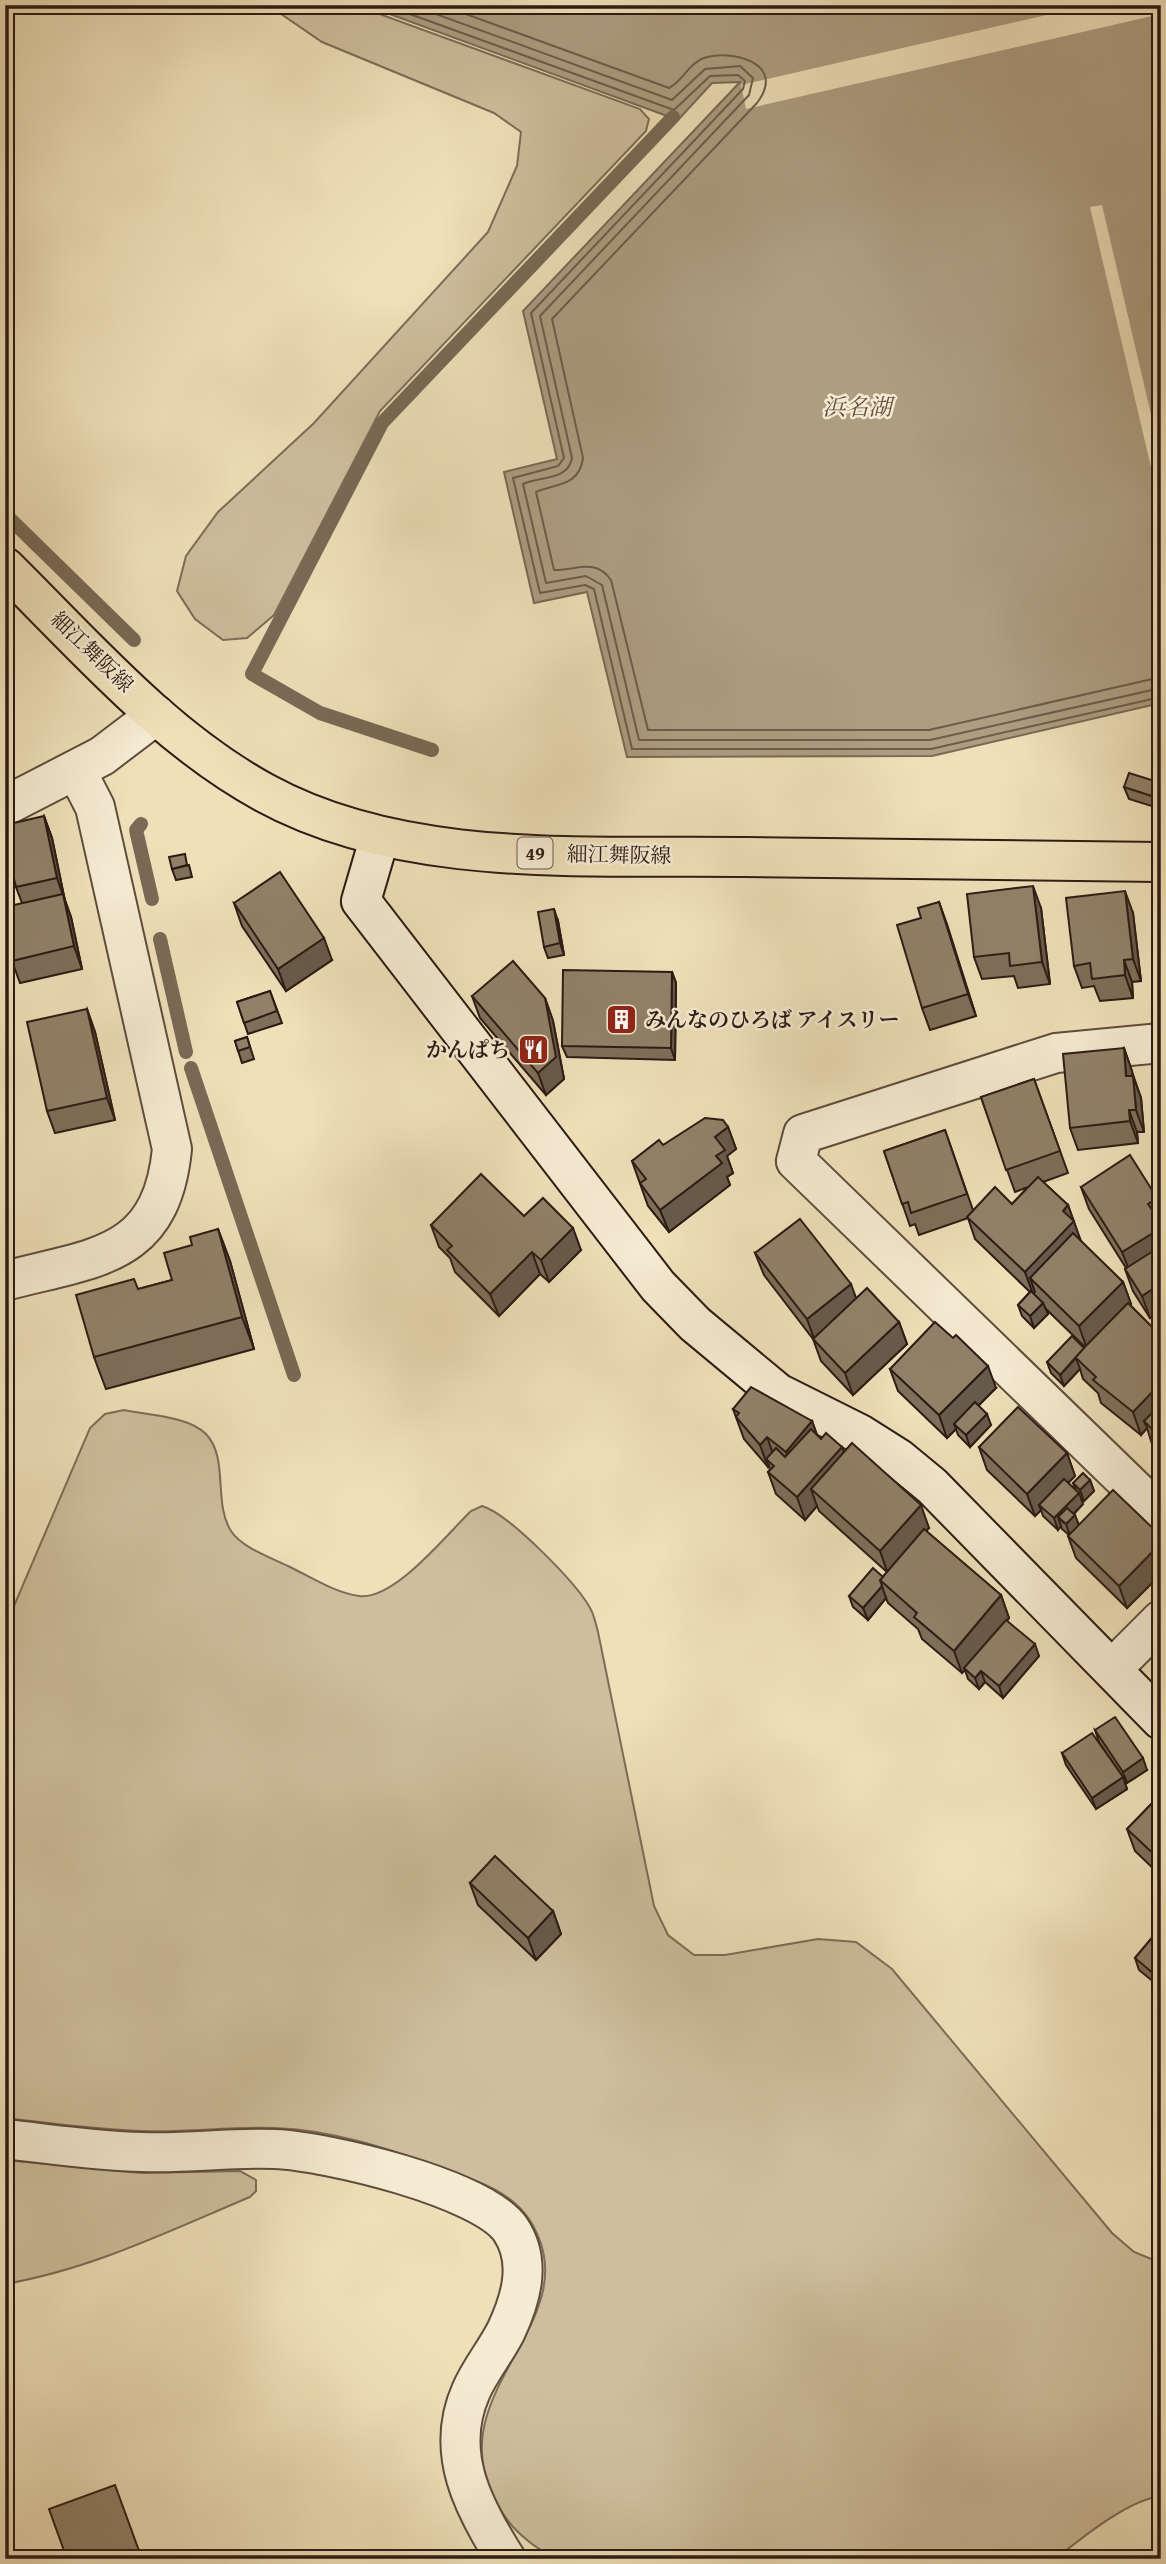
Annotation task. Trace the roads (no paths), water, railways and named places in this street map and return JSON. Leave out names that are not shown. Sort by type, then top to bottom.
[{"type":"main road","name":"細江舞阪線","points":[[5,567],[156,715],[214,762],[266,794],[321,819],[380,836],[440,847],[593,856],[1161,862]]},
{"type":"street","points":[[5,806],[103,757],[156,715]]},
{"type":"street","points":[[5,1281],[105,1254],[134,1238],[156,1213],[168,1182],[172,1149],[95,807],[76,770]]},
{"type":"street","points":[[380,836],[361,901],[658,1286],[736,1361],[778,1393],[860,1434],[898,1458],[932,1486],[1161,1720]]},
{"type":"street","points":[[1161,1043],[1056,1053],[803,1134],[796,1161],[1161,1515]]},
{"type":"street","points":[[1112,1669],[1161,1620]]},
{"type":"street","points":[[5,2139],[142,2152],[274,2149],[327,2154],[379,2167],[494,2212],[511,2230],[522,2254],[524,2278],[506,2330],[471,2391],[462,2421],[460,2454],[466,2487],[479,2516],[506,2559]]},
{"type":"water","name":"浜名湖","points":[[365,5],[1161,5],[1161,703],[932,756],[627,757],[587,592],[534,603],[504,472],[557,459],[523,311],[740,82],[712,83],[678,120]]},
{"type":"waterway","points":[[432,750],[320,713],[252,674],[382,423],[673,117]]},
{"type":"waterway","points":[[5,514],[134,640]]},
{"type":"waterway","points":[[141,824],[136,830],[152,899]]},
{"type":"waterway","points":[[160,939],[186,1052]]},
{"type":"waterway","points":[[191,1068],[294,1375]]},
{"type":"place","name":"みんなのひろば アイスリー","points":[[622,1020]]},
{"type":"place","name":"かんぱち","points":[[533,1050]]}]
